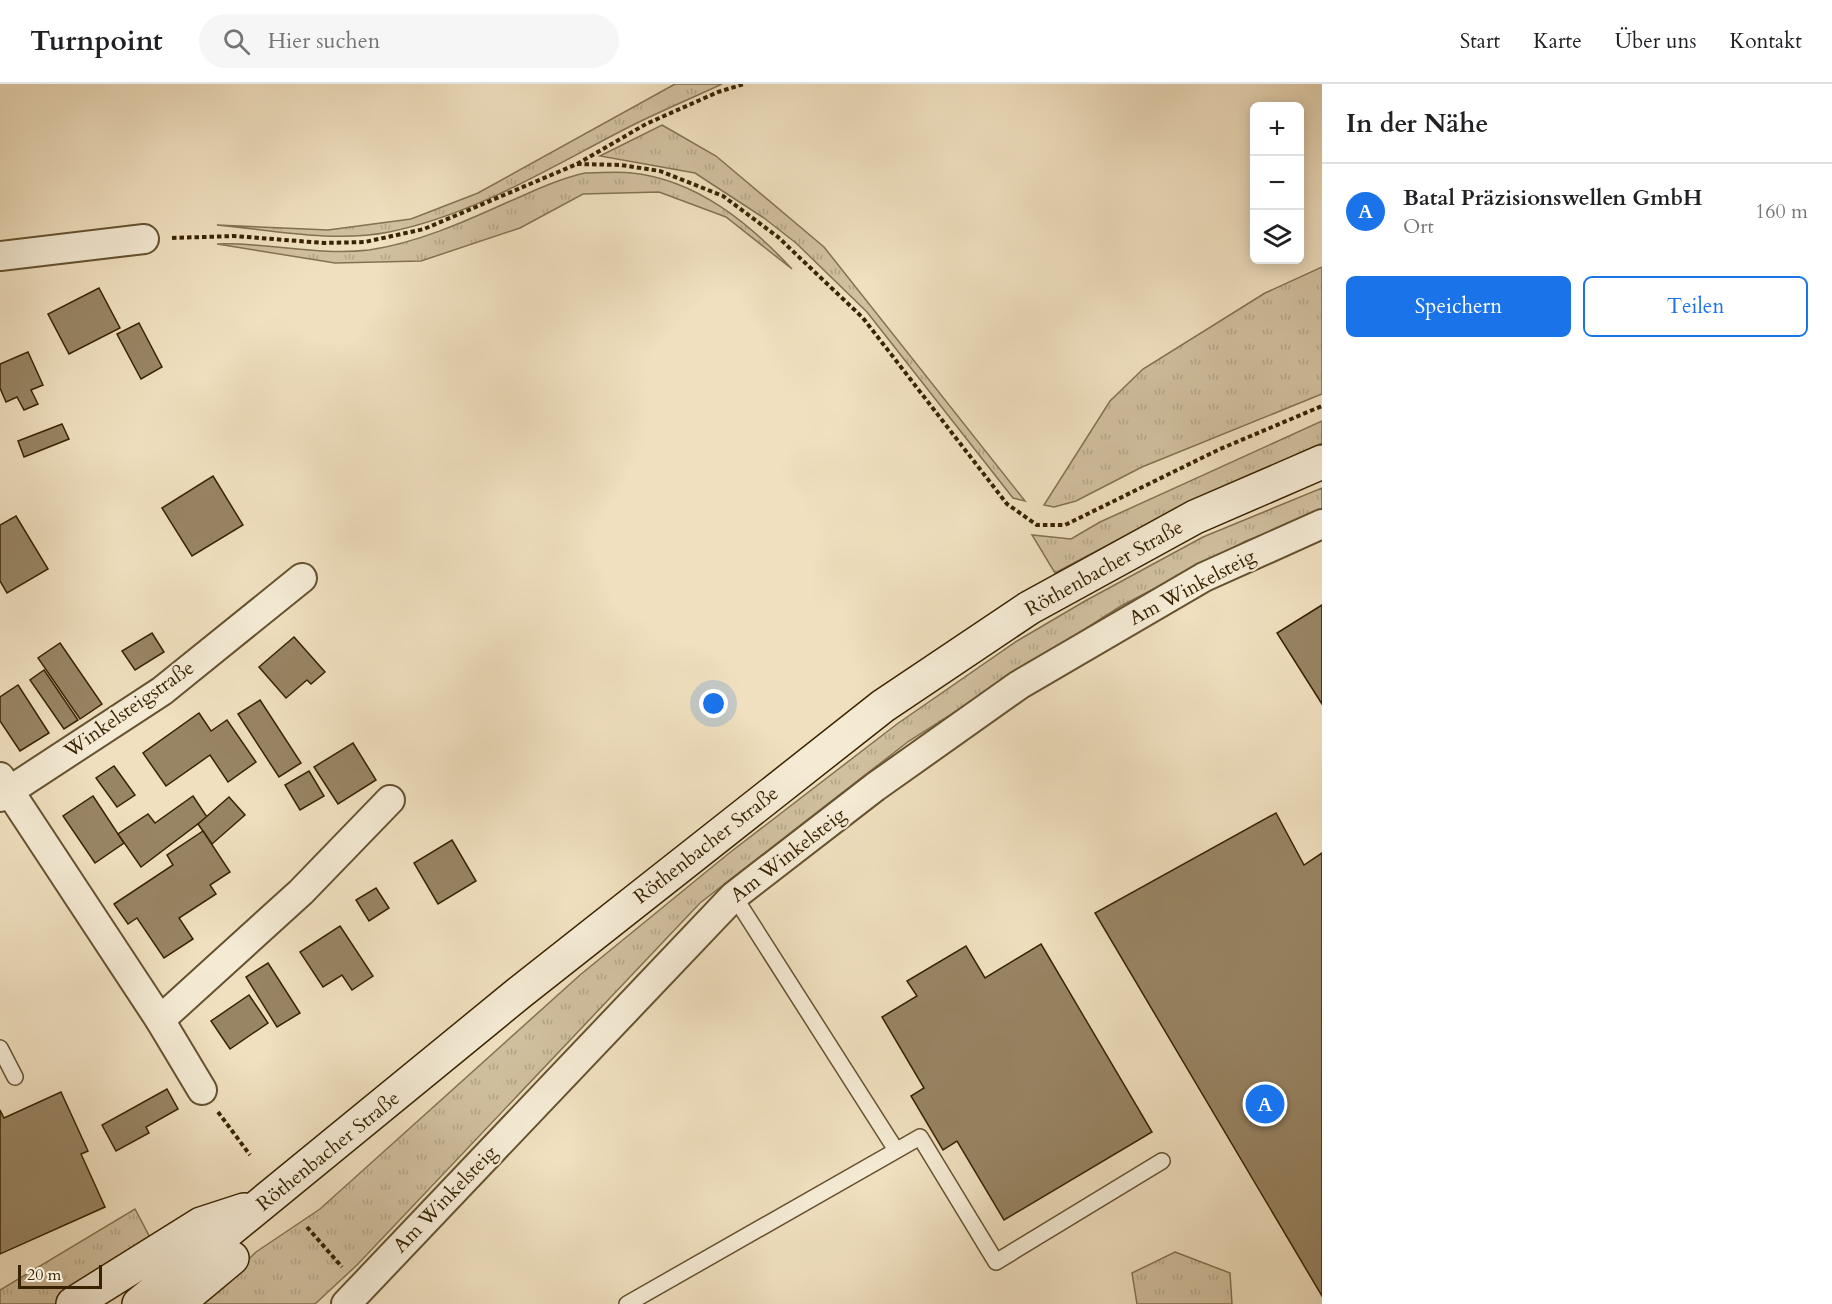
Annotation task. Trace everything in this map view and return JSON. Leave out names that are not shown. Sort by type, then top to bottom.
[{"type":"main road","name":"Röthenbacher Straße","points":[[139,1304],[536,979],[883,706],[1029,608],[1195,517],[1322,462]]},
{"type":"main road","points":[[73,1304],[201,1224],[263,1204]]},
{"type":"main road","points":[[177,1304],[253,1239],[263,1204]]},
{"type":"street","points":[[0,256],[144,239]]},
{"type":"street","name":"Am Winkelsteig","points":[[352,1297],[734,896],[875,787],[1019,685],[1204,577],[1322,524]]},
{"type":"street","name":"Winkelsteigstraße","points":[[202,1090],[160,1020],[3,788],[162,692],[302,578]]},
{"type":"street","points":[[160,1020],[301,892],[390,800]]},
{"type":"lane","points":[[734,896],[896,1150]]},
{"type":"lane","points":[[0,1048],[15,1077]]},
{"type":"lane","points":[[627,1304],[655,1297],[920,1137],[996,1262],[1162,1161]]},
{"type":"path","points":[[144,239],[234,236],[324,243],[365,242],[424,228],[577,164],[646,124],[718,92],[744,84]]},
{"type":"path","points":[[577,164],[621,165],[660,171],[723,196],[778,237],[863,318],[1007,504],[1037,525],[1065,525],[1220,449],[1322,406]]},
{"type":"path","points":[[202,1090],[250,1155]]},
{"type":"path","points":[[308,1227],[352,1297]]},
{"type":"green space","points":[[675,84],[722,84],[639,122],[541,174],[482,202],[421,224],[389,232],[347,236],[325,236],[217,225],[328,230],[411,219],[478,193]]},
{"type":"green space","points":[[662,125],[716,156],[824,247],[1025,501],[1013,498],[867,312],[796,243],[764,218],[695,173],[600,156]]},
{"type":"green space","points":[[626,172],[656,177],[700,194],[740,220],[792,269],[726,217],[659,192],[583,194],[520,228],[421,261],[335,263],[217,244],[331,251],[387,247],[440,231],[546,186],[585,173]]},
{"type":"green space","points":[[1322,267],[1322,394],[1142,467],[1076,501],[1054,507],[1044,505],[1110,401],[1143,369],[1265,293]]},
{"type":"green space","points":[[1322,421],[1322,443],[1176,509],[1055,573],[1032,535],[1071,539],[1100,522]]},
{"type":"green space","points":[[1322,488],[1322,511],[1246,541],[1121,606],[909,741],[700,903],[357,1265],[315,1304],[203,1304],[256,1252],[320,1209],[580,975],[728,854],[897,724],[1017,641],[1085,601],[1203,537]]},
{"type":"green space","points":[[135,1209],[154,1245],[59,1304],[0,1304],[0,1290]]},
{"type":"green space","points":[[1175,1252],[1230,1273],[1232,1304],[1137,1304],[1132,1273]]},
{"type":"building","points":[[99,288],[120,328],[69,354],[48,314]]},
{"type":"building","points":[[139,323],[162,367],[141,379],[117,334]]},
{"type":"building","points":[[28,352],[43,385],[31,390],[38,404],[24,410],[17,397],[6,402],[0,388],[0,364]]},
{"type":"building","points":[[62,424],[69,439],[24,457],[18,441]]},
{"type":"building","points":[[213,476],[243,525],[192,556],[162,508]]},
{"type":"building","points":[[16,516],[48,569],[7,593],[0,581],[0,525]]},
{"type":"building","points":[[1322,605],[1322,704],[1277,633]]},
{"type":"building","points":[[152,633],[164,652],[135,670],[122,651]]},
{"type":"building","points":[[294,637],[325,672],[311,684],[307,680],[286,698],[259,667]]},
{"type":"building","points":[[60,643],[102,704],[80,719],[38,658]]},
{"type":"building","points":[[44,670],[78,720],[64,729],[30,680]]},
{"type":"building","points":[[18,685],[49,733],[20,751],[0,721],[0,697]]},
{"type":"building","points":[[260,700],[301,763],[279,777],[238,714]]},
{"type":"building","points":[[199,713],[211,731],[227,720],[256,762],[228,782],[210,755],[166,786],[143,753]]},
{"type":"building","points":[[353,743],[376,780],[338,804],[314,767]]},
{"type":"building","points":[[114,766],[135,795],[117,807],[96,778]]},
{"type":"building","points":[[309,771],[324,796],[300,810],[285,785]]},
{"type":"building","points":[[93,796],[124,843],[95,863],[63,816]]},
{"type":"building","points":[[193,796],[207,817],[141,867],[118,834],[148,814],[155,823]]},
{"type":"building","points":[[229,797],[245,815],[212,844],[198,824]]},
{"type":"building","points":[[1276,813],[1304,865],[1322,853],[1322,1296],[1095,913]]},
{"type":"building","points":[[203,831],[230,872],[210,885],[216,894],[179,918],[193,939],[164,958],[137,918],[128,924],[114,904],[173,865],[167,855]]},
{"type":"building","points":[[452,840],[476,881],[438,904],[414,863]]},
{"type":"building","points":[[376,888],[389,908],[369,921],[356,900]]},
{"type":"building","points":[[340,926],[373,976],[352,990],[342,975],[323,987],[300,952]]},
{"type":"building","points":[[1041,944],[1152,1132],[1004,1220],[957,1141],[943,1150],[911,1096],[924,1088],[882,1017],[917,996],[907,981],[966,946],[985,978]]},
{"type":"building","points":[[268,963],[300,1013],[277,1027],[246,977]]},
{"type":"building","points":[[249,995],[268,1023],[230,1049],[211,1021]]},
{"type":"building","points":[[167,1089],[178,1109],[146,1127],[149,1133],[116,1151],[102,1125]]},
{"type":"building","points":[[61,1092],[88,1151],[81,1154],[105,1207],[0,1254],[0,1110],[4,1118]]},
{"type":"place","name":"Batal Präzisionswellen GmbH","points":[[1265,1104]]}]
